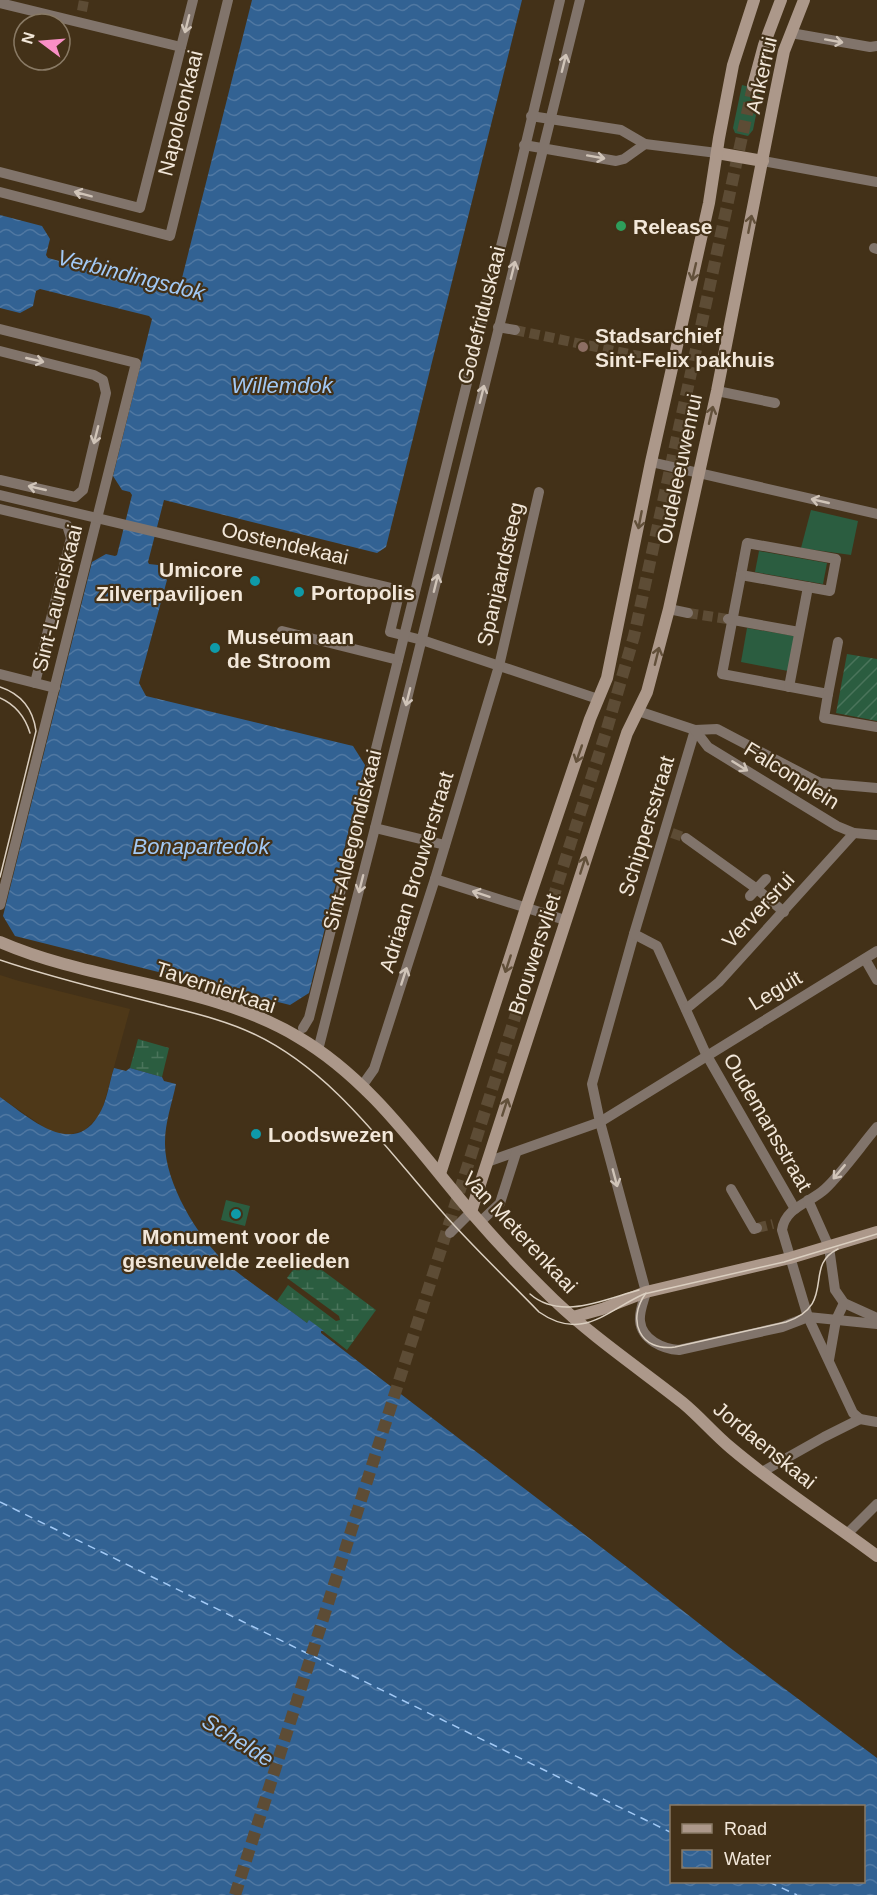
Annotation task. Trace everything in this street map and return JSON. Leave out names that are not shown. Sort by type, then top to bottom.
[{"type":"street","name":"Napoleonkaai","points":[[0,172],[140,208],[193,0]]},
{"type":"street","name":"Napoleonkaai","points":[[0,192],[170,236],[228,0]]},
{"type":"street","name":"Godefriduskaai","points":[[404,636],[560,0]]},
{"type":"street","name":"Godefriduskaai","points":[[422,640],[580,0]]},
{"type":"street","name":"Ankerrui","points":[[717,153],[733,65],[754,0]]},
{"type":"street","name":"Ankerrui","points":[[753,86],[764,45],[781,0]]},
{"type":"street","name":"Ankerrui","points":[[763,161],[774,95],[790,33],[804,0]]},
{"type":"street","points":[[0,3],[80,17],[181,47]]},
{"type":"street","points":[[790,33],[870,47],[877,46]]},
{"type":"street","points":[[531,116],[621,130],[645,144],[717,153],[877,182]]},
{"type":"street","points":[[524,145],[616,161],[624,159],[645,144]]},
{"type":"street","name":"Oudeleeuwenrui","points":[[598,699],[607,678],[614,650],[651,462],[709,203],[717,153]]},
{"type":"street","name":"Oudeleeuwenrui","points":[[638,711],[647,692],[669,609],[717,391],[763,161]]},
{"type":"street","points":[[498,327],[515,330]]},
{"type":"street","points":[[0,329],[136,363],[97,518]]},
{"type":"street","points":[[0,351],[94,375],[103,380],[106,393],[83,490],[75,497],[0,480]]},
{"type":"street","points":[[653,359],[673,362]]},
{"type":"street","points":[[717,391],[775,403]]},
{"type":"street","points":[[651,462],[877,514]]},
{"type":"street","name":"Spanjaardsteeg","points":[[499,666],[539,492]]},
{"type":"street","name":"Oostendekaai","points":[[0,495],[400,590],[390,632],[404,636]]},
{"type":"street","name":"Sint-Laureiskaai","points":[[0,509],[68,525],[71,538],[35,683],[56,688]]},
{"type":"street","name":"Sint-Laureiskaai","points":[[0,904],[97,518]]},
{"type":"street","points":[[741,575],[830,591],[836,559],[747,543],[730,620],[722,674],[828,694]]},
{"type":"street","points":[[789,687],[808,587]]},
{"type":"street","points":[[669,609],[688,613]]},
{"type":"street","points":[[730,620],[799,632]]},
{"type":"street","points":[[282,631],[398,660]]},
{"type":"street","points":[[404,636],[598,699]]},
{"type":"street","name":"Sint-Aldegondiskaai","points":[[303,1028],[309,1018],[404,636]]},
{"type":"street","name":"Sint-Aldegondiskaai","points":[[318,1050],[422,640]]},
{"type":"street","points":[[838,642],[824,718],[877,727]]},
{"type":"street","name":"Adriaan Brouwerstraat","points":[[362,1086],[374,1069],[446,845],[499,666]]},
{"type":"street","points":[[0,674],[35,683]]},
{"type":"street","name":"Brouwersvliet","points":[[440,1174],[526,908],[598,699]]},
{"type":"street","name":"Brouwersvliet","points":[[471,1212],[627,733],[638,711]]},
{"type":"street","name":"Falconplein","points":[[638,711],[695,730],[717,729],[820,783],[877,788]]},
{"type":"street","name":"Falconplein","points":[[695,730],[708,747],[837,826],[854,833],[877,835]]},
{"type":"street","name":"Schippersstraat","points":[[646,1292],[600,1122],[592,1084],[634,933],[668,832],[695,730]]},
{"type":"street","points":[[375,828],[446,845]]},
{"type":"street","name":"Verversrui","points":[[686,1008],[719,982],[854,833]]},
{"type":"street","points":[[686,838],[754,893],[784,912]]},
{"type":"street","points":[[435,879],[565,920]]},
{"type":"street","points":[[754,893],[766,879]]},
{"type":"street","name":"Oudemansstraat","points":[[634,933],[657,946],[706,1054],[795,1209]]},
{"type":"street","name":"Tavernierkaai","points":[[0,942],[44,958],[243,1011],[285,1030],[318,1050],[362,1086],[440,1174]]},
{"type":"street","name":"Leguit","points":[[487,1162],[600,1122],[706,1054],[877,951]]},
{"type":"street","points":[[865,959],[877,980]]},
{"type":"street","points":[[877,1127],[825,1189],[778,1223],[808,1317],[853,1413],[860,1419],[877,1422]]},
{"type":"street","points":[[480,1222],[500,1203],[516,1153]]},
{"type":"street","name":"Van Meterenkaai","points":[[440,1174],[471,1212],[546,1292],[573,1317],[630,1361]]},
{"type":"street","points":[[731,1190],[754,1229],[757,1228]]},
{"type":"street","points":[[808,1200],[829,1247],[835,1290],[844,1303],[877,1318]]},
{"type":"street","points":[[450,1233],[471,1212]]},
{"type":"street","points":[[573,1317],[602,1309],[646,1292],[790,1258],[877,1232]]},
{"type":"street","points":[[646,1292],[640,1315],[644,1332],[657,1344],[674,1350],[782,1327],[808,1317],[877,1324]]},
{"type":"street","points":[[829,1360],[836,1320],[844,1303]]},
{"type":"street","name":"Jordaenskaai","points":[[630,1361],[692,1410],[729,1447],[877,1556]]},
{"type":"street","points":[[762,1472],[860,1419]]},
{"type":"street","points":[[847,1534],[877,1504]]},
{"type":"shaded area","points":[[0,975],[130,1009],[103,1107],[98,1117],[85,1130],[69,1135],[51,1132],[0,1097]]},
{"type":"green space","points":[[742,85],[761,90],[753,130],[748,136],[735,133],[733,128]]},
{"type":"green space","points":[[811,510],[858,521],[851,555],[801,548]]},
{"type":"green space","points":[[759,551],[827,563],[823,584],[755,572]]},
{"type":"green space","points":[[747,628],[794,636],[788,671],[741,662]]},
{"type":"green space","points":[[847,654],[877,659],[877,721],[836,713]]},
{"type":"green space","points":[[138,1039],[169,1048],[162,1077],[130,1068]]},
{"type":"green space","points":[[226,1200],[250,1206],[245,1226],[221,1220]]},
{"type":"green space","points":[[303,1256],[376,1310],[347,1350],[310,1321],[307,1323],[277,1301],[288,1285],[336,1321],[340,1320],[339,1316],[287,1278]]},
{"type":"water","points":[[252,0],[522,0],[386,547],[377,553],[164,500],[148,562],[158,565],[167,580],[139,683],[146,696],[353,746],[365,765],[309,993],[290,1005],[15,936],[3,916],[92,562],[106,554],[117,555],[132,495],[122,490],[113,476],[152,319],[149,316],[40,289],[36,291],[33,306],[20,313],[0,308],[0,215],[42,226],[50,239],[46,255],[48,258],[177,292]]},
{"type":"water","name":"Schelde","points":[[114,1068],[126,1071],[130,1068],[162,1077],[164,1081],[176,1084],[165,1135],[166,1157],[170,1174],[176,1191],[194,1224],[226,1263],[307,1323],[309,1320],[324,1331],[321,1333],[877,1758],[877,1895],[0,1895],[0,1097],[36,1122],[62,1134],[75,1134],[87,1128],[98,1116],[106,1099]]},
{"type":"ferry route","points":[[0,1502],[670,1832]]},
{"type":"ferry route","points":[[771,1883],[797,1895]]},
{"type":"tunnel","points":[[82,11],[84,0]]},
{"type":"tunnel","points":[[235,1895],[606,732],[634,636],[753,86]]},
{"type":"tunnel","points":[[515,330],[653,359]]},
{"type":"tunnel","points":[[688,613],[727,619]]},
{"type":"tunnel","points":[[672,833],[686,838]]},
{"type":"tunnel","points":[[757,1228],[773,1224]]},
{"type":"tram line","points":[[0,687],[25,703],[36,731],[0,877]]},
{"type":"tram line","points":[[0,698],[19,712],[30,733]]},
{"type":"tram line","points":[[0,960],[220,1021],[254,1034],[283,1050],[334,1091],[467,1239],[539,1312],[554,1321],[568,1324],[593,1321],[644,1294],[784,1262],[877,1234]]},
{"type":"tram line","points":[[646,1293],[640,1303],[637,1323],[645,1339],[663,1347],[675,1347],[786,1322],[802,1314],[811,1305],[816,1295],[822,1265],[828,1256],[838,1249]]},
{"type":"tram line","points":[[530,1294],[542,1302],[569,1307],[583,1306],[639,1290]]},
{"type":"place","name":"Release","points":[[621,226]]},
{"type":"place","name":"Stadsarchief Sint-Felix pakhuis","points":[[583,347]]},
{"type":"place","name":"Umicore Zilverpaviljoen","points":[[255,581]]},
{"type":"place","name":"Portopolis","points":[[299,592]]},
{"type":"place","name":"Museum aan de Stroom","points":[[215,648]]},
{"type":"place","name":"Loodswezen","points":[[256,1134]]},
{"type":"place","name":"Monument voor de gesneuvelde zeelieden","points":[[236,1214]]},
{"type":"water label","name":"Verbindingsdok","points":[[131,275]]},
{"type":"water label","name":"Willemdok","points":[[282,385]]},
{"type":"water label","name":"Bonapartedok","points":[[201,846]]}]
